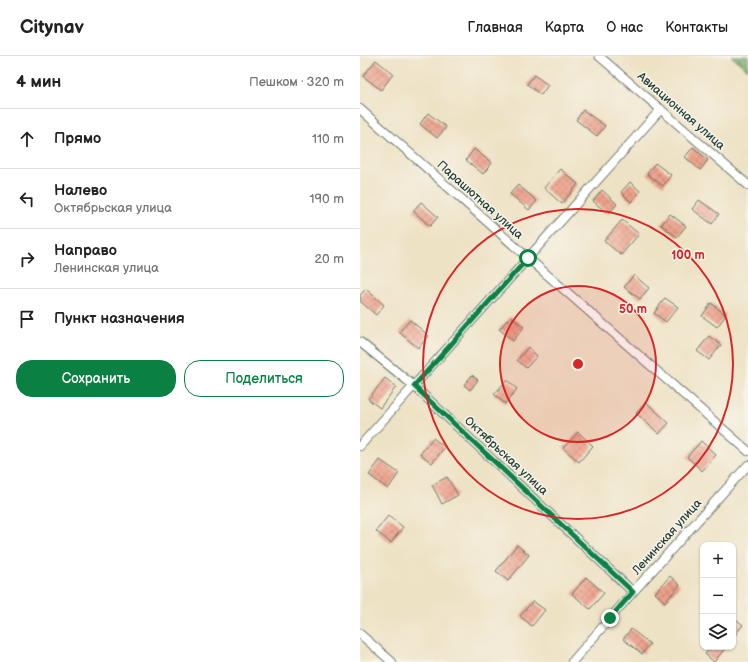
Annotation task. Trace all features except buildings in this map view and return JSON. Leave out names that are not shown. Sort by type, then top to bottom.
[{"type":"street","name":"Авиационная улица","points":[[599,56],[661,108],[748,185]]},
{"type":"street","points":[[360,446],[661,108]]},
{"type":"street","name":"Парашютная улица","points":[[360,109],[748,451]]},
{"type":"street","name":"Октябрьская улица","points":[[360,342],[414,386],[633,592]]},
{"type":"street","name":"Ленинская улица","points":[[572,662],[748,465]]},
{"type":"street","points":[[360,634],[392,662]]},
{"type":"green space","points":[[731,56],[748,56],[748,70]]},
{"type":"route","points":[[528,258],[414,386],[633,592],[610,618]]}]
